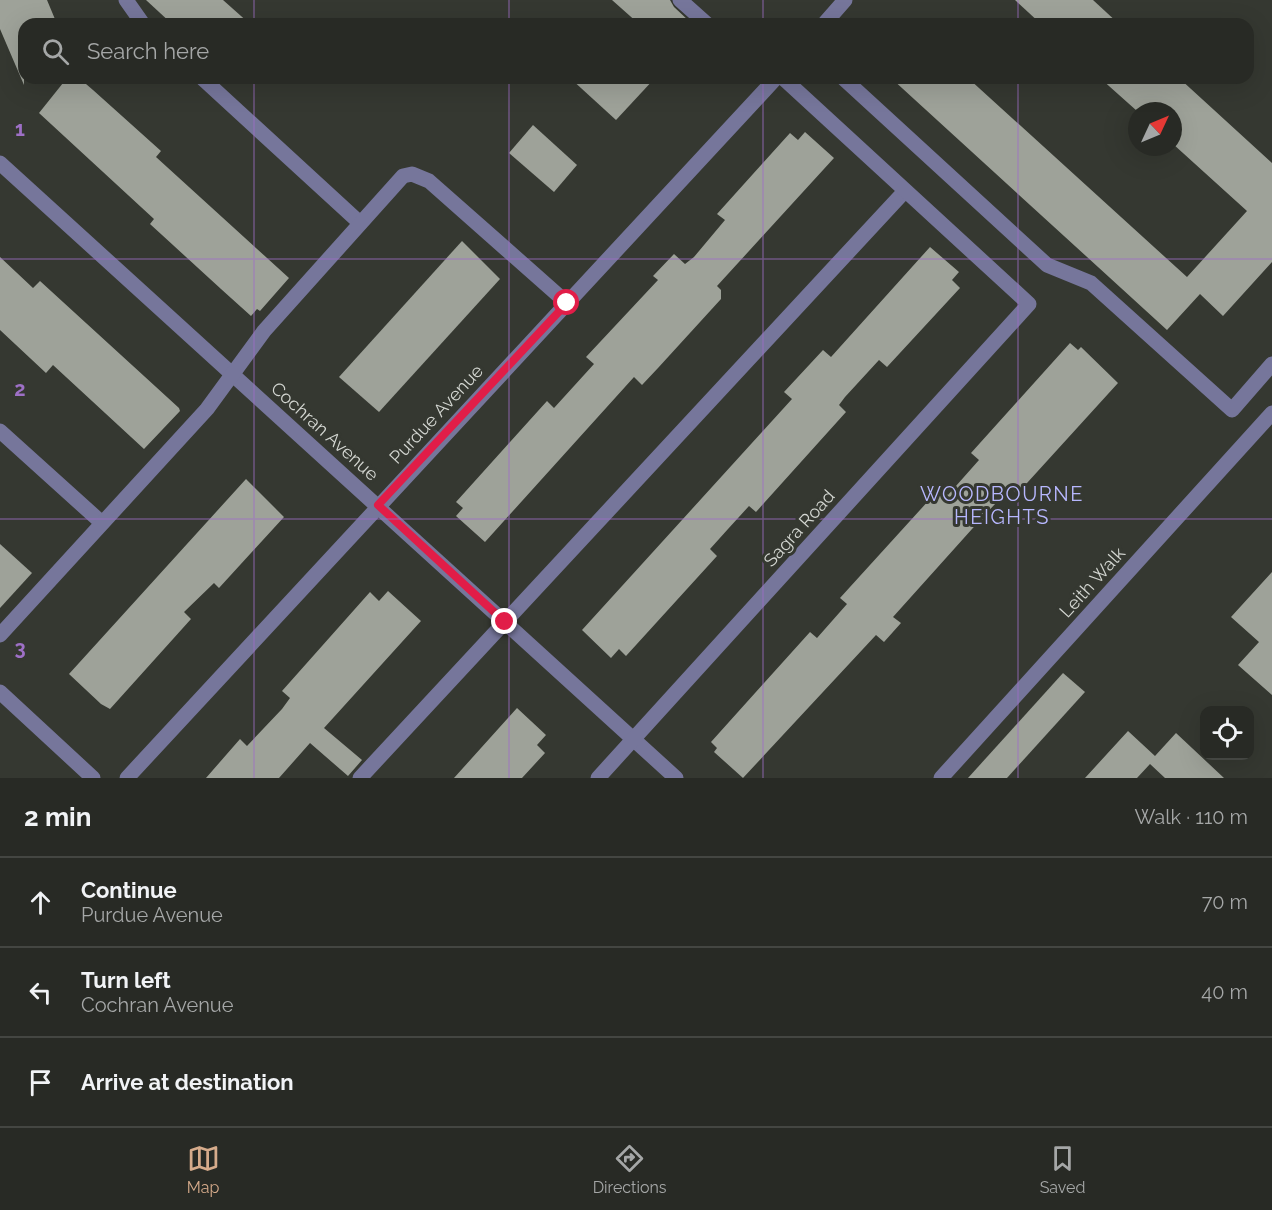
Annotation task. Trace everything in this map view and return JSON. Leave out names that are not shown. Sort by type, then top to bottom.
[{"type":"street","points":[[126,0],[139,18]]},
{"type":"street","points":[[680,0],[700,18]]},
{"type":"street","points":[[829,18],[845,0]]},
{"type":"street","points":[[209,84],[360,223]]},
{"type":"street","name":"Purdue Avenue","points":[[127,778],[770,84]]},
{"type":"street","points":[[360,778],[904,192],[781,84]]},
{"type":"street","points":[[850,84],[1047,265],[1091,283],[1232,410],[1272,364]]},
{"type":"street","name":"Cochran Avenue","points":[[0,163],[676,778]]},
{"type":"street","points":[[0,635],[207,409],[264,331],[403,176],[412,174],[429,181],[468,213],[567,303]]},
{"type":"street","name":"Sagra Road","points":[[598,778],[1029,304],[904,192]]},
{"type":"street","name":"Leith Walk","points":[[941,778],[1272,413]]},
{"type":"street","points":[[0,431],[102,523]]},
{"type":"street","points":[[0,692],[93,778]]},
{"type":"building","points":[[0,0],[47,0],[54,18],[18,18],[18,71],[0,29]]},
{"type":"building","points":[[146,0],[223,0],[243,18],[166,18]]},
{"type":"building","points":[[612,0],[670,0],[686,18],[632,18]]},
{"type":"building","points":[[1015,0],[1093,0],[1112,18],[1034,18]]},
{"type":"building","points":[[62,84],[86,84],[161,151],[156,157],[289,278],[260,311],[257,309],[251,316],[150,224],[154,219],[39,113]]},
{"type":"building","points":[[577,84],[649,84],[616,120]]},
{"type":"building","points":[[898,84],[975,84],[1187,277],[1247,211],[1182,152],[1182,102],[1128,103],[1107,84],[1186,84],[1272,163],[1272,262],[1223,316],[1200,294],[1167,330]]},
{"type":"building","points":[[533,125],[577,165],[554,192],[509,153]]},
{"type":"building","points":[[805,132],[834,158],[717,286],[721,290],[721,299],[642,385],[634,377],[485,542],[456,516],[463,508],[456,502],[547,401],[554,408],[594,364],[586,357],[658,280],[653,276],[674,254],[685,264],[694,257],[725,220],[717,214],[790,133],[798,140]]},
{"type":"building","points":[[462,241],[500,279],[379,412],[339,377]]},
{"type":"building","points":[[930,247],[959,272],[952,280],[960,288],[887,367],[879,360],[845,397],[839,405],[846,412],[756,512],[749,506],[728,529],[710,549],[717,556],[626,656],[619,649],[611,658],[582,630],[792,399],[784,392],[823,350],[831,357]]},
{"type":"building","points":[[0,257],[33,288],[40,281],[179,408],[180,411],[144,449],[53,365],[46,373],[0,330]]},
{"type":"building","points":[[1070,343],[1078,350],[1081,347],[1118,383],[1017,494],[1011,487],[981,519],[893,617],[901,623],[884,642],[876,635],[743,778],[714,752],[717,748],[711,742],[810,632],[817,638],[847,604],[840,598],[940,488],[948,495],[979,460],[971,453]]},
{"type":"building","points":[[246,479],[284,517],[219,588],[214,583],[184,612],[191,619],[110,709],[101,704],[69,674]]},
{"type":"building","points":[[0,544],[32,573],[0,608]]},
{"type":"building","points":[[1272,572],[1272,695],[1238,665],[1259,642],[1231,617]]},
{"type":"building","points":[[388,591],[421,621],[324,728],[362,760],[348,776],[310,743],[279,778],[206,778],[240,739],[247,746],[282,709],[290,698],[282,691],[370,592],[379,601]]},
{"type":"building","points":[[1063,673],[1085,692],[1007,778],[968,778]]},
{"type":"building","points":[[517,708],[546,735],[537,745],[545,753],[522,778],[454,778]]},
{"type":"building","points":[[1128,731],[1155,756],[1176,733],[1200,756],[1200,760],[1205,760],[1224,778],[1165,778],[1150,764],[1137,778],[1085,778]]},
{"type":"district","name":"WOODBOURNE HEIGHTS","points":[[1002,506]]},
{"type":"route","points":[[505,622],[378,505],[567,303]]}]
